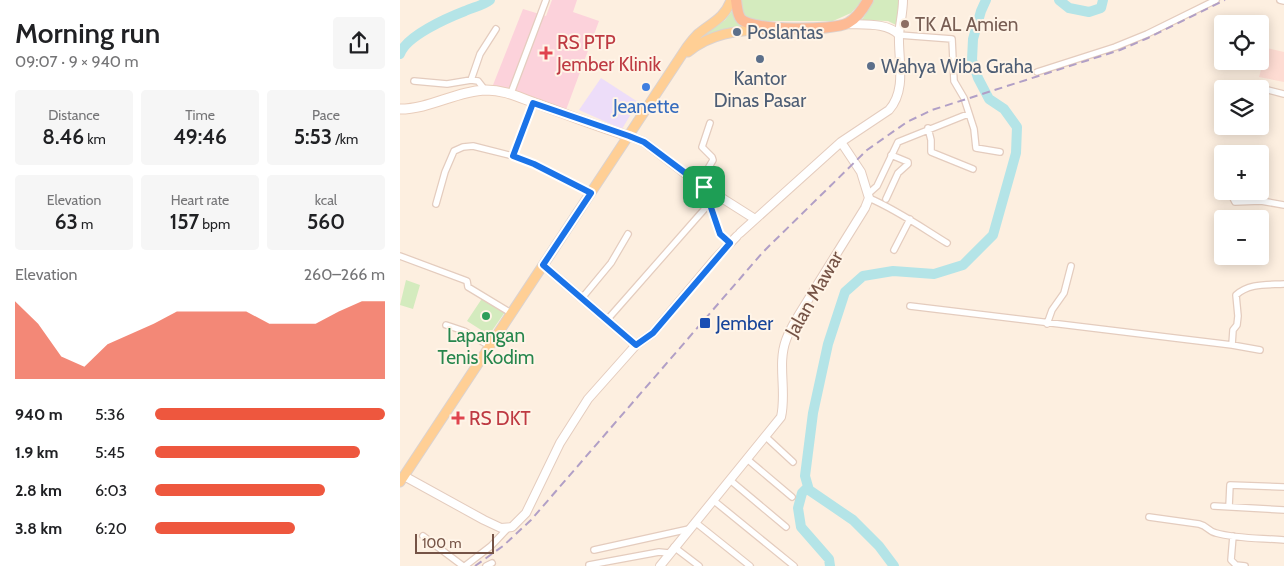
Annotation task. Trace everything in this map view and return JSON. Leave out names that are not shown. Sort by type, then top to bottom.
[{"type":"highway","points":[[736,0],[740,18],[747,22],[775,28],[820,28],[846,24],[860,13],[868,0]]},
{"type":"main road","points":[[402,479],[679,60],[697,34],[720,19],[726,12],[731,0]]},
{"type":"main road","points":[[679,60],[697,45],[714,36],[775,28]]},
{"type":"main road","points":[[404,109],[439,103],[462,94],[486,90],[511,93],[533,103],[629,136]]},
{"type":"street","points":[[511,93],[546,0]]},
{"type":"street","points":[[424,536],[464,566],[491,546],[526,513],[560,443],[588,399],[636,345],[653,333],[730,243],[755,219],[841,142],[889,110],[897,99],[899,85],[899,35],[903,0]]},
{"type":"street","points":[[1037,72],[1115,47],[1147,34],[1216,0]]},
{"type":"street","points":[[1280,0],[1284,1]]},
{"type":"street","points":[[846,24],[883,27],[892,29],[899,35],[952,39],[954,81],[960,89],[974,129],[977,148],[1000,152]]},
{"type":"street","points":[[471,80],[480,54],[496,29]]},
{"type":"street","points":[[414,81],[447,84],[471,80],[480,82],[486,90]]},
{"type":"street","points":[[1269,90],[1284,94]]},
{"type":"street","points":[[513,156],[533,103]]},
{"type":"street","points":[[869,196],[877,186],[898,142],[928,128],[968,114]]},
{"type":"street","points":[[710,123],[702,147],[713,160],[702,185],[720,234],[730,243]]},
{"type":"street","points":[[928,128],[931,152],[973,168]]},
{"type":"street","points":[[629,136],[644,142],[702,185],[755,219]]},
{"type":"street","points":[[841,142],[861,172],[869,196],[947,243]]},
{"type":"street","points":[[436,204],[454,151],[462,147],[472,146],[513,156],[534,164],[591,193]]},
{"type":"street","points":[[886,199],[898,173],[908,164],[908,162],[892,155]]},
{"type":"street","name":"Jalan Mawar","points":[[660,566],[688,529],[766,438],[781,416],[784,406],[783,371],[786,340],[802,309],[865,208],[869,196]]},
{"type":"street","points":[[1234,200],[1234,202],[1261,201],[1284,205]]},
{"type":"street","points":[[607,320],[709,204]]},
{"type":"street","points":[[894,250],[910,219]]},
{"type":"street","points":[[582,298],[612,264],[628,234]]},
{"type":"street","points":[[400,256],[467,281],[468,287],[511,314]]},
{"type":"street","points":[[543,265],[636,345]]},
{"type":"street","points":[[1047,324],[1052,310],[1064,293],[1071,266]]},
{"type":"street","points":[[1232,345],[1233,330],[1237,325],[1238,316],[1236,295],[1252,286],[1284,284]]},
{"type":"street","points":[[910,306],[1260,350]]},
{"type":"street","points":[[446,325],[464,331],[490,346]]},
{"type":"street","points":[[766,438],[793,462]]},
{"type":"street","points":[[747,460],[792,497]]},
{"type":"street","points":[[402,479],[501,528],[508,528]]},
{"type":"street","points":[[730,480],[786,527]]},
{"type":"street","points":[[1229,507],[1230,485],[1284,487]]},
{"type":"street","points":[[713,500],[794,566]]},
{"type":"street","points":[[1214,506],[1284,510]]},
{"type":"street","points":[[1149,517],[1206,525],[1213,533],[1284,540]]},
{"type":"street","points":[[695,522],[750,566]]},
{"type":"street","points":[[594,550],[688,529]]},
{"type":"street","points":[[1233,536],[1231,560],[1236,566],[1245,566]]},
{"type":"street","points":[[590,565],[672,550],[699,566]]},
{"type":"shaded area","name":"RS PTP Jember Klinik","points":[[552,0],[577,0],[573,12],[599,21],[566,110],[493,85],[523,9],[546,16]]},
{"type":"shaded area","points":[[1269,48],[1284,52],[1284,82],[1259,77],[1261,70],[1269,70]]},
{"type":"shaded area","points":[[601,78],[638,102],[622,129],[579,110]]},
{"type":"green space","points":[[740,0],[863,0],[851,13],[833,21],[751,21],[742,15]]},
{"type":"green space","points":[[874,0],[900,0],[898,26],[888,21],[862,20]]},
{"type":"green space","points":[[733,10],[752,28],[723,30],[696,41],[725,20]]},
{"type":"green space","points":[[406,280],[420,285],[413,309],[400,305]]},
{"type":"green space","name":"Lapangan Tenis Kodim","points":[[483,297],[505,312],[489,335],[467,321]]},
{"type":"waterway","points":[[400,54],[404,47],[418,34],[448,18],[490,0]]},
{"type":"waterway","points":[[894,566],[879,546],[853,520],[809,490],[805,476],[813,413],[828,344],[845,292],[863,276],[893,271],[934,274],[963,265],[993,235],[1016,153],[1017,127],[1004,109],[989,99],[978,78],[972,60],[973,39],[986,0]]},
{"type":"waterway","points":[[1059,0],[1069,8],[1089,12],[1101,8],[1103,0]]},
{"type":"waterway","points":[[808,487],[802,493],[798,508],[801,527],[829,559],[830,566]]},
{"type":"railway","points":[[475,566],[503,546],[531,520],[763,252],[867,150],[907,122],[932,110],[1120,50],[1225,0]]},
{"type":"place","name":"TK AL Amien","points":[[905,24]]},
{"type":"place","name":"Poslantas","points":[[737,32]]},
{"type":"place","name":"RS PTP Jember Klinik","points":[[546,53]]},
{"type":"place","name":"Kantor Dinas Pasar","points":[[760,59]]},
{"type":"place","name":"Wahya Wiba Graha","points":[[871,66]]},
{"type":"place","name":"Jeanette","points":[[646,87]]},
{"type":"place","name":"Lapangan Tenis Kodim","points":[[486,316]]},
{"type":"place","name":"Jember","points":[[705,323]]},
{"type":"place","name":"RS DKT","points":[[458,418]]},
{"type":"route","points":[[533,103],[644,142],[704,187],[720,234],[730,243],[653,333],[636,345],[543,265],[591,193],[534,164],[513,156],[533,103]]}]
